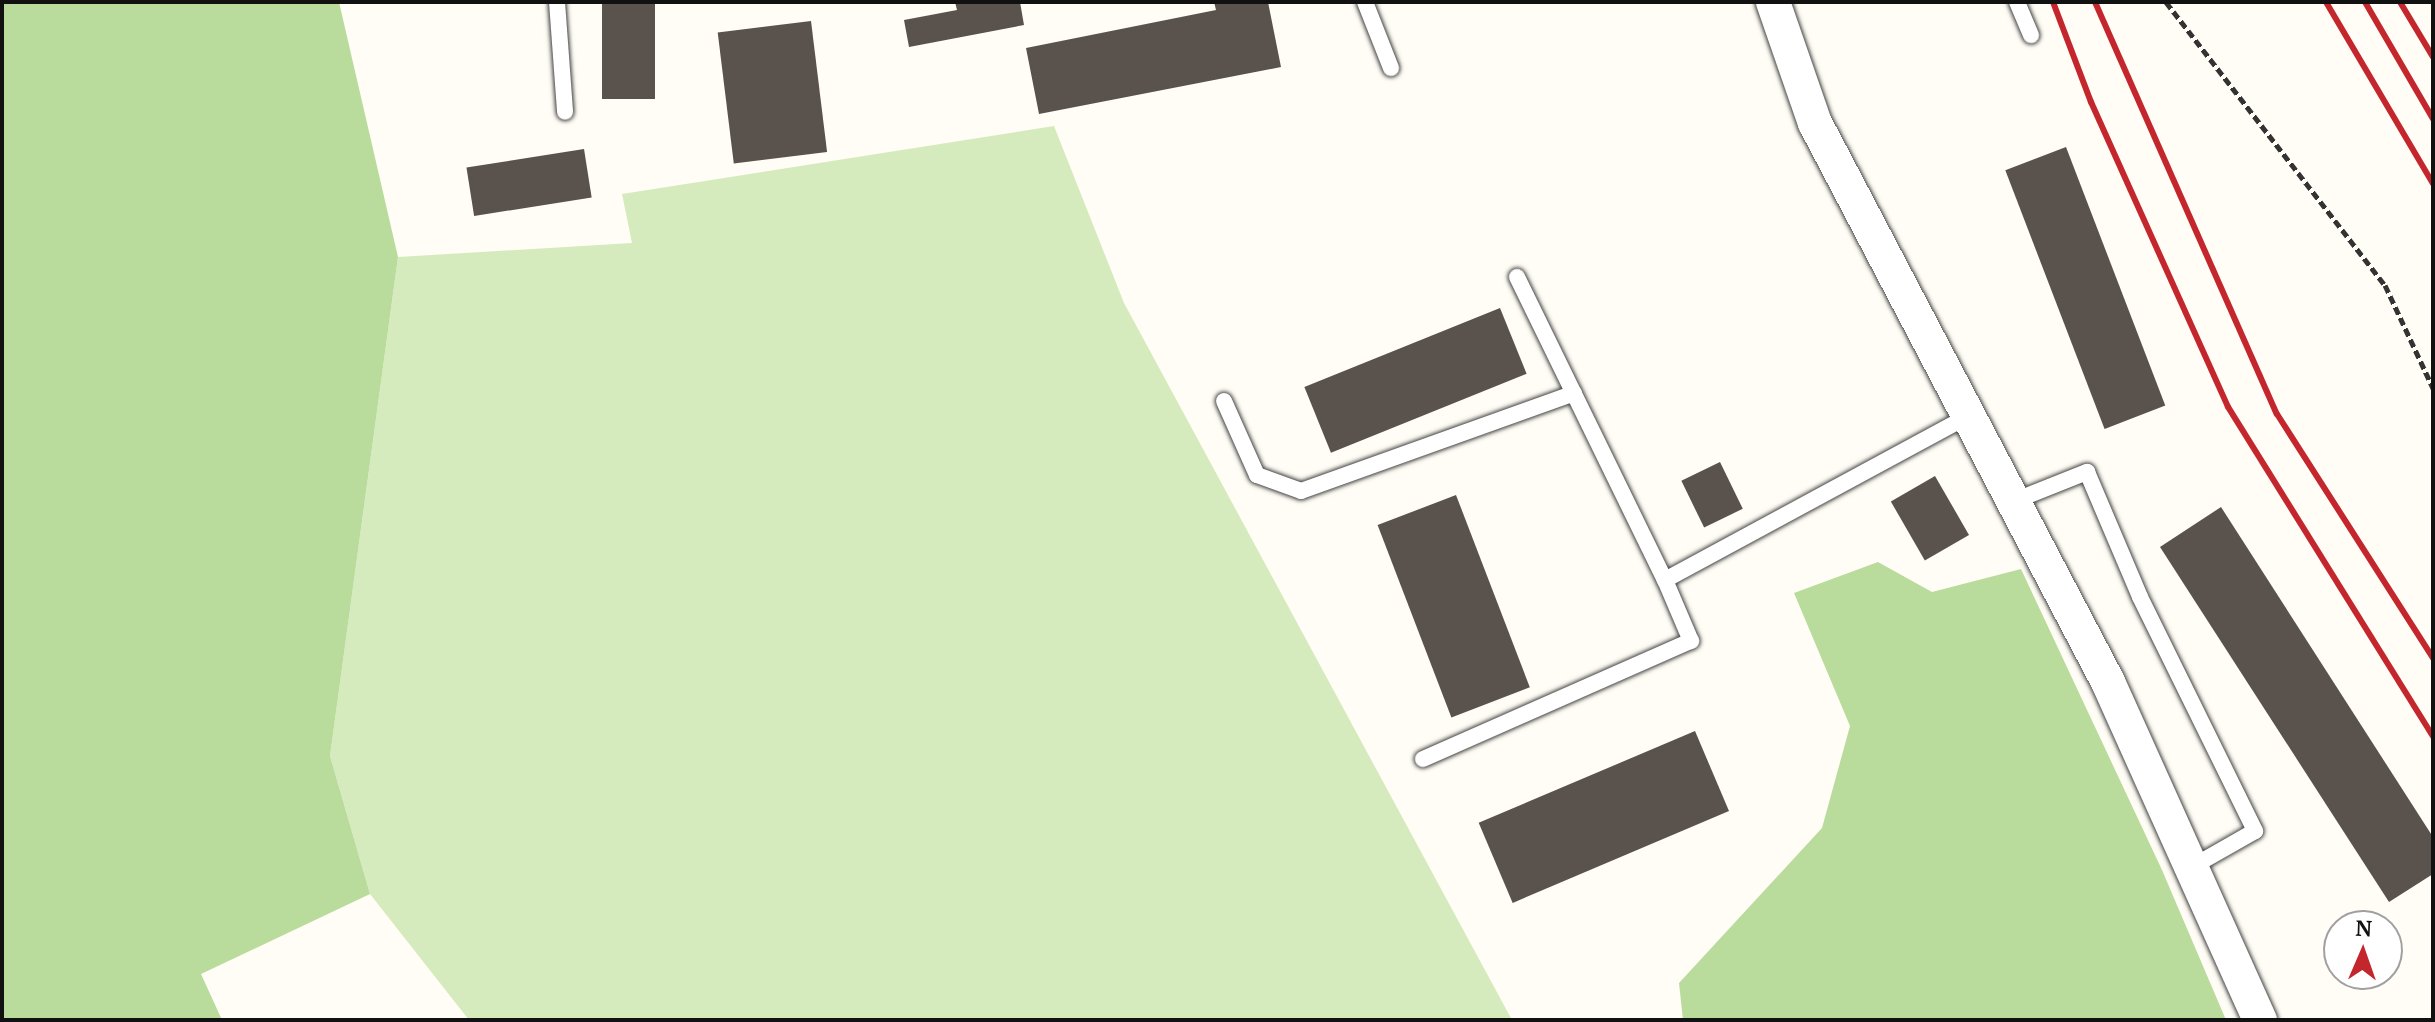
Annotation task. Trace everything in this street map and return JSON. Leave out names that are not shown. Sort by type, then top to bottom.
[{"type":"street","points":[[1773,2],[1815,123],[1966,417],[2014,501],[2108,682],[2260,1020]]},
{"type":"lane","points":[[557,2],[565,112]]},
{"type":"lane","points":[[1365,2],[1391,68]]},
{"type":"lane","points":[[2017,2],[2031,35]]},
{"type":"lane","points":[[1423,759],[1691,641],[1665,580],[1517,277]]},
{"type":"lane","points":[[1224,401],[1257,475],[1301,491],[1574,393]]},
{"type":"lane","points":[[1665,580],[1966,417]]},
{"type":"lane","points":[[2014,501],[2087,472],[2140,597],[2255,831],[2192,867]]},
{"type":"path","points":[[2166,2],[2385,285],[2433,388]]},
{"type":"green space","points":[[2,2],[339,2],[398,257],[330,756],[370,894],[201,974],[222,1020],[2,1020]]},
{"type":"green space","points":[[1054,126],[1124,303],[1512,1020],[469,1020],[370,894],[330,756],[398,257],[632,243],[622,194]]},
{"type":"green space","points":[[1878,562],[1932,592],[2021,569],[2162,870],[2226,1020],[1683,1020],[1679,983],[1822,828],[1850,726],[1794,593]]},
{"type":"building","points":[[602,2],[655,2],[655,99],[602,99]]},
{"type":"building","points":[[955,2],[1020,2],[1024,25],[909,47],[904,20],[957,10]]},
{"type":"building","points":[[1214,2],[1268,2],[1281,67],[1039,114],[1026,48],[1216,10]]},
{"type":"building","points":[[811,21],[827,152],[734,163],[718,32]]},
{"type":"building","points":[[2066,147],[2165,406],[2105,429],[2005,170]]},
{"type":"building","points":[[584,149],[592,197],[474,216],[466,168]]},
{"type":"building","points":[[1500,308],[1527,374],[1331,453],[1304,387]]},
{"type":"building","points":[[1720,462],[1743,509],[1704,528],[1681,481]]},
{"type":"building","points":[[1935,476],[1969,535],[1925,560],[1891,502]]},
{"type":"building","points":[[1456,495],[1530,687],[1451,717],[1378,525]]},
{"type":"building","points":[[2221,507],[2433,837],[2433,874],[2389,902],[2160,547]]},
{"type":"building","points":[[1695,731],[1729,811],[1513,903],[1479,823]]},
{"type":"railway","points":[[2053,2],[2091,102],[2228,407],[2433,736]]},
{"type":"railway","points":[[2095,2],[2277,414],[2433,658]]},
{"type":"railway","points":[[2326,2],[2433,184]]},
{"type":"railway","points":[[2365,2],[2433,119]]},
{"type":"railway","points":[[2400,2],[2433,57]]}]
